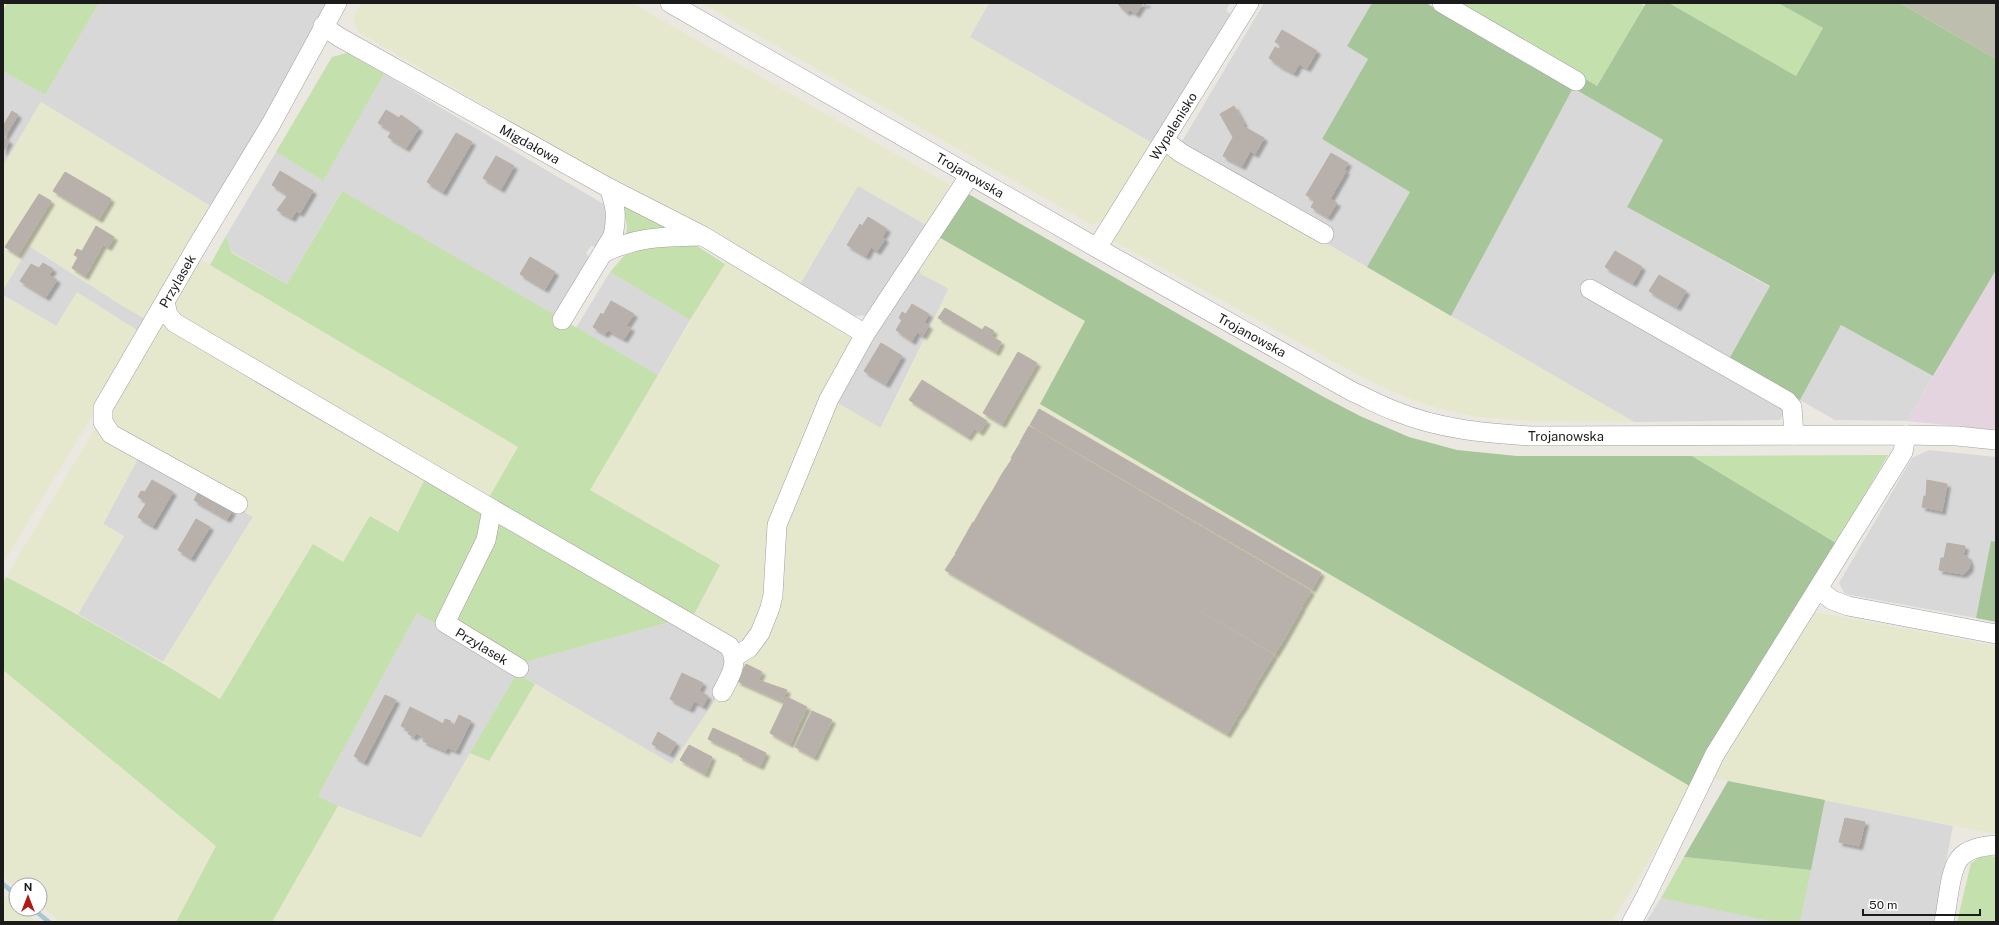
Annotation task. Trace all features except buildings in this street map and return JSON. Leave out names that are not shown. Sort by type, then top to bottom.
[{"type":"street","name":"Przylasek","points":[[238,504],[111,434],[103,422],[103,408],[196,248],[271,124],[337,3]]},
{"type":"street","name":"Trojanowska","points":[[670,3],[1097,248],[1353,392],[1395,412],[1444,426],[1472,432],[1531,436],[1903,435],[1957,436],[1996,440]]},
{"type":"street","name":"Wypalenisko","points":[[1097,248],[1249,3]]},
{"type":"street","points":[[1442,3],[1576,81]]},
{"type":"street","name":"Migdałowa","points":[[324,26],[339,37],[609,188],[703,236],[865,334]]},
{"type":"street","points":[[1164,140],[1181,153],[1324,234]]},
{"type":"street","points":[[734,657],[748,648],[752,643],[760,632],[770,608],[773,595],[777,525],[829,399],[865,334],[970,175]]},
{"type":"street","points":[[562,320],[614,236],[616,206],[609,188]]},
{"type":"street","points":[[603,253],[626,242],[654,237],[703,236]]},
{"type":"street","points":[[1590,289],[1787,401],[1792,407],[1794,436]]},
{"type":"street","points":[[166,302],[168,315],[175,323],[729,646],[734,657],[732,673],[722,692]]},
{"type":"street","points":[[1632,922],[1715,754],[1903,452],[1903,435]]},
{"type":"street","name":"Przylasek","points":[[492,509],[486,540],[445,623],[520,668]]},
{"type":"street","points":[[1818,589],[1832,600],[1848,606],[1996,634]]},
{"type":"street","points":[[1944,922],[1955,867],[1960,858],[1970,851],[1983,846],[1996,844]]},
{"type":"shaded area","points":[[99,3],[331,3],[215,209],[41,102],[3,166],[3,71],[45,95]]},
{"type":"shaded area","points":[[361,3],[632,3],[950,185],[926,225],[858,186],[800,284],[628,189],[358,32],[353,18]]},
{"type":"shaded area","points":[[701,3],[989,3],[970,37],[1154,144],[1108,219],[1092,225]]},
{"type":"shaded area","points":[[989,3],[1230,3],[1226,11],[1232,15],[1154,144],[969,37]]},
{"type":"shaded area","points":[[1264,3],[1372,3],[1347,46],[1368,59],[1322,139],[1411,192],[1367,267],[1174,155]]},
{"type":"shaded area","points":[[1900,3],[1996,3],[1996,59]]},
{"type":"shaded area","points":[[384,74],[607,206],[613,222],[598,247],[591,246],[586,253],[590,259],[556,316],[341,192],[287,284],[232,252],[226,236],[276,152],[323,181]]},
{"type":"shaded area","points":[[1573,87],[1663,140],[1627,207],[1770,287],[1729,359],[1589,278],[1585,284],[1786,409],[1780,420],[1634,422],[1451,316]]},
{"type":"shaded area","points":[[41,102],[215,209],[149,321],[118,303],[30,246],[3,290],[3,166]]},
{"type":"shaded area","points":[[1167,151],[1634,422],[1529,421],[1476,417],[1437,408],[1400,395],[1360,376],[1115,242],[1114,236]]},
{"type":"shaded area","points":[[858,185],[926,225],[870,315],[854,316],[800,284]]},
{"type":"shaded area","points":[[937,236],[1085,321],[1040,404],[1693,788],[1612,922],[272,922],[338,806],[421,838],[470,753],[489,761],[535,684],[672,764],[743,659],[777,600],[779,537],[836,402],[881,428],[949,289],[921,274],[918,265]]},
{"type":"shaded area","points":[[29,246],[149,321],[142,333],[56,326],[3,295],[3,290]]},
{"type":"shaded area","points":[[198,258],[519,447],[487,501],[169,309]]},
{"type":"shaded area","points":[[728,258],[859,336],[772,523],[770,597],[742,648],[691,620],[719,565],[590,490]]},
{"type":"shaded area","points":[[918,265],[921,274],[949,288],[880,429],[836,402]]},
{"type":"shaded area","points":[[1996,270],[1996,430],[1907,421]]},
{"type":"shaded area","points":[[610,272],[690,320],[658,375],[576,328]]},
{"type":"shaded area","points":[[77,292],[142,333],[3,564],[3,295],[56,326]]},
{"type":"shaded area","points":[[162,321],[426,477],[398,532],[370,516],[343,562],[313,545],[220,699],[163,662],[253,517],[114,428],[107,418]]},
{"type":"shaded area","points":[[1841,325],[1933,376],[1907,421],[1835,420],[1800,400]]},
{"type":"shaded area","points":[[96,427],[141,453],[103,524],[124,536],[78,614],[6,577]]},
{"type":"shaded area","points":[[1929,450],[1996,457],[1996,542],[1991,542],[1976,618],[1845,594],[1839,583],[1912,458]]},
{"type":"shaded area","points":[[141,453],[253,517],[163,662],[78,614],[124,536],[103,524]]},
{"type":"shaded area","points":[[1810,611],[1996,646],[1996,834],[1711,778]]},
{"type":"shaded area","points":[[417,613],[517,673],[421,838],[338,806],[318,796]]},
{"type":"shaded area","points":[[677,620],[743,659],[672,765],[517,673],[525,662]]},
{"type":"shaded area","points":[[3,670],[216,846],[176,922],[60,922],[48,912],[48,877],[8,877],[8,881],[3,876]]},
{"type":"shaded area","points":[[1825,800],[1953,826],[1934,922],[1800,922]]},
{"type":"shaded area","points":[[3,894],[8,898],[8,917],[31,917],[37,922],[3,922]]},
{"type":"shaded area","points":[[1661,898],[1775,921],[1775,922],[1646,922]]},
{"type":"green space","points":[[7,3],[99,3],[45,95],[3,71],[3,10]]},
{"type":"green space","points":[[1372,3],[1426,3],[1573,87],[1579,75],[1597,86],[1646,3],[1669,3],[1796,76],[1823,28],[1778,3],[1900,3],[1996,59],[1996,270],[1933,376],[1841,325],[1800,400],[1729,359],[1770,286],[1627,207],[1663,140],[1573,88],[1451,316],[1367,267],[1410,192],[1322,139],[1368,59],[1347,46]]},
{"type":"green space","points":[[1457,3],[1640,3],[1644,6],[1597,86]]},
{"type":"green space","points":[[1669,3],[1778,3],[1823,28],[1796,76]]},
{"type":"green space","points":[[347,53],[384,74],[323,181],[276,152],[332,57]]},
{"type":"green space","points":[[342,191],[658,375],[590,490],[720,565],[691,620],[487,501],[518,447],[210,265],[226,236],[232,253],[287,284]]},
{"type":"green space","points":[[965,192],[1322,396],[1360,416],[1409,437],[1457,450],[1517,456],[1692,456],[1836,543],[1693,788],[1040,404],[1085,321],[937,236]]},
{"type":"green space","points":[[621,200],[673,230],[626,237],[627,226]]},
{"type":"green space","points":[[691,242],[725,264],[690,320],[610,272],[626,254],[642,247]]},
{"type":"green space","points":[[1888,455],[1836,543],[1692,456]]},
{"type":"green space","points":[[426,477],[484,514],[483,538],[437,625],[417,613],[318,796],[338,806],[272,922],[176,922],[216,846],[3,670],[3,583],[6,577],[115,635],[220,699],[313,544],[343,562],[370,516],[398,532]]},
{"type":"green space","points":[[499,524],[677,620],[525,662],[460,626],[455,615]]},
{"type":"green space","points":[[1991,541],[1996,542],[1996,622],[1976,618]]},
{"type":"green space","points":[[517,673],[535,684],[489,761],[470,753]]},
{"type":"green space","points":[[1728,781],[1825,800],[1811,870],[1684,857]]},
{"type":"green space","points":[[1984,855],[1996,857],[1996,922],[1957,922],[1971,863]]},
{"type":"green space","points":[[1684,857],[1811,870],[1800,922],[1775,922],[1661,898]]},
{"type":"waterway","points":[[3,884],[8,888]]},
{"type":"waterway","points":[[43,917],[49,922]]}]
